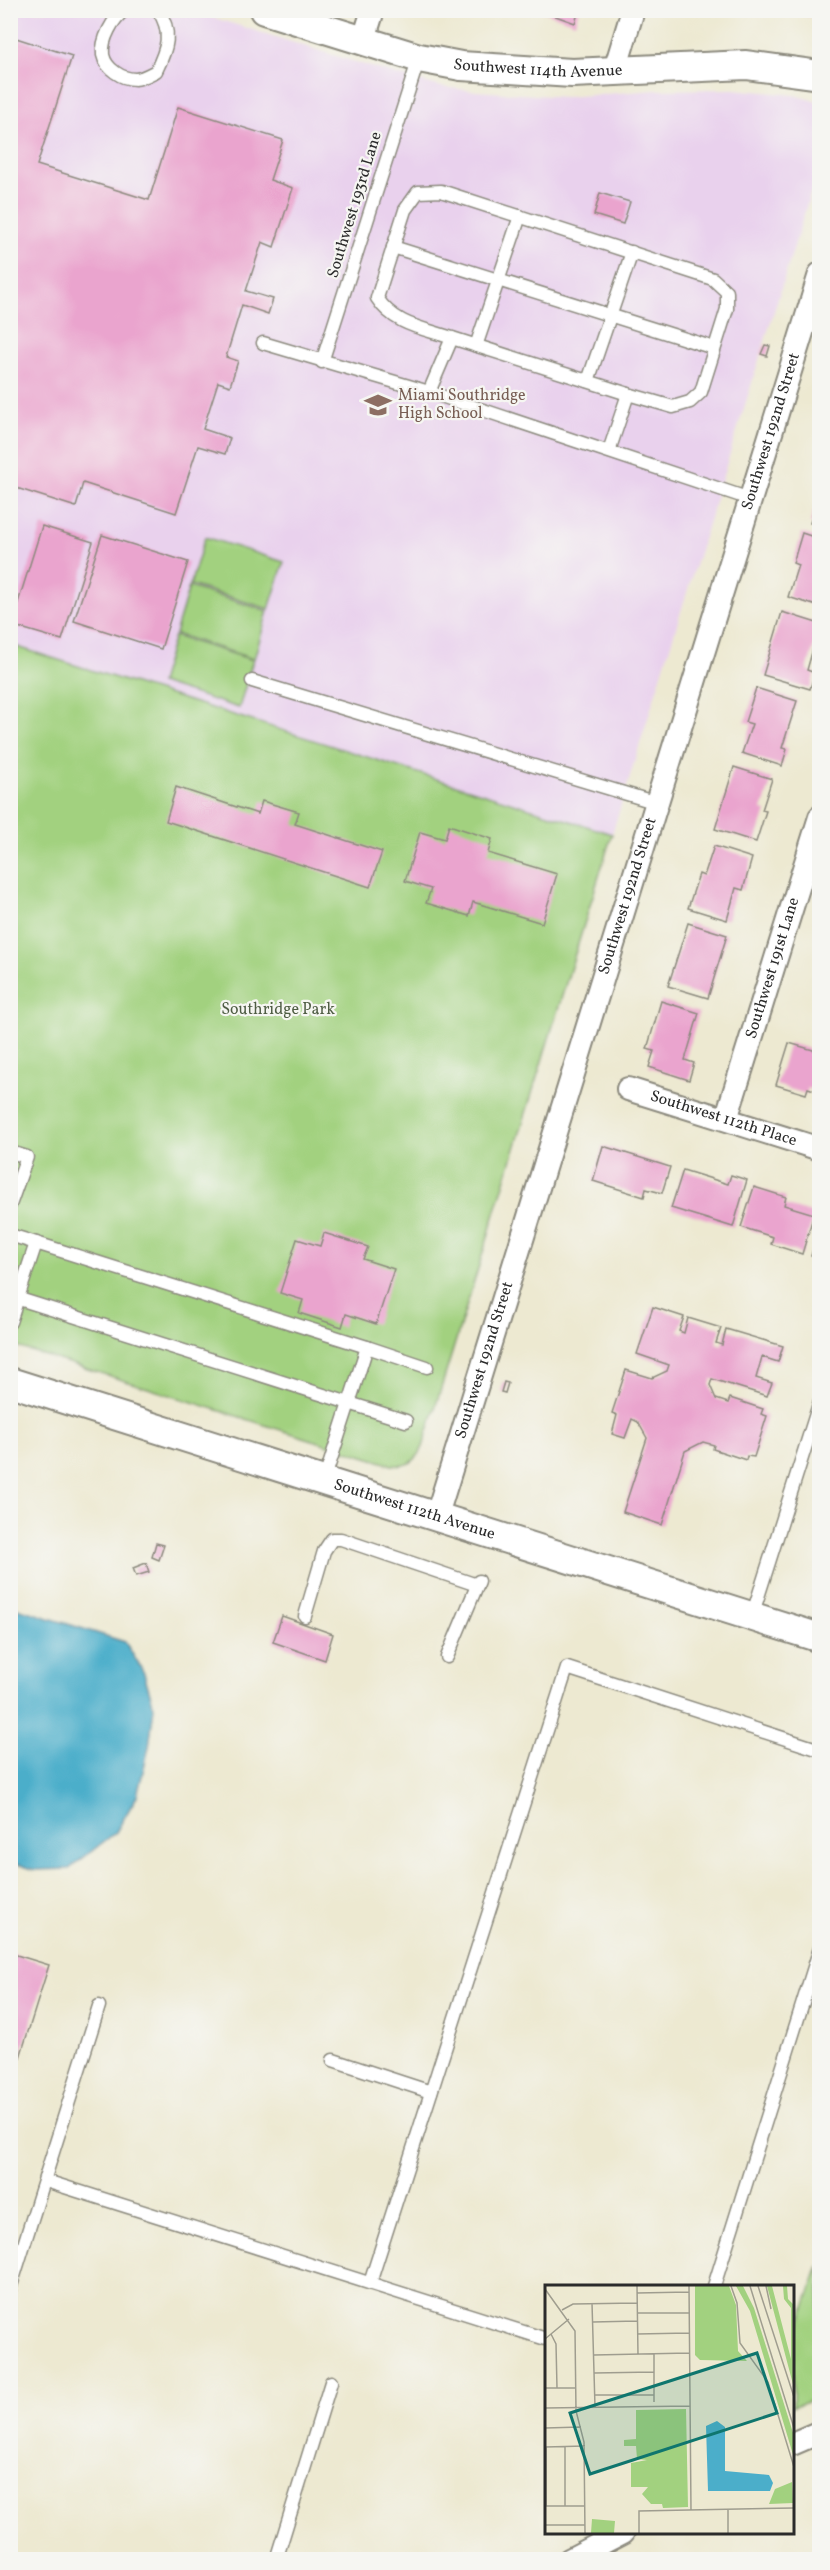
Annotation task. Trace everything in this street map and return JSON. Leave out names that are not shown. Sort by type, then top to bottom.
[{"type":"street","name":"Southwest 114th Avenue","points":[[264,10],[418,58],[497,70],[614,73],[710,65],[746,66],[819,75]]},
{"type":"street","points":[[363,42],[373,10]]},
{"type":"street","points":[[614,73],[633,10]]},
{"type":"street","name":"Southwest 192nd Street","points":[[436,1518],[750,499],[811,330],[819,274]]},
{"type":"street","name":"Southwest 191st Lane","points":[[726,1119],[819,817]]},
{"type":"street","name":"Southwest 112th Place","points":[[628,1089],[819,1149]]},
{"type":"street","name":"Southwest 112th Avenue","points":[[10,1382],[819,1638]]},
{"type":"street","points":[[794,2443],[819,2432]]},
{"type":"street","points":[[569,2559],[619,2534]]},
{"type":"lane","points":[[125,10],[108,30],[104,55],[110,68],[123,78],[137,79],[156,71],[164,54],[169,33],[158,10]]},
{"type":"lane","name":"Southwest 193rd Lane","points":[[322,362],[418,58]]},
{"type":"lane","points":[[441,191],[520,216],[713,279],[727,292],[727,309],[701,392],[690,402],[673,407],[628,394],[394,319],[376,298],[405,210],[418,192],[441,191]]},
{"type":"lane","points":[[476,346],[520,216]]},
{"type":"lane","points":[[393,247],[714,348]]},
{"type":"lane","points":[[588,381],[632,252]]},
{"type":"lane","points":[[429,392],[452,338]]},
{"type":"lane","points":[[263,343],[429,392],[750,499]]},
{"type":"lane","points":[[609,451],[628,394]]},
{"type":"lane","points":[[252,681],[657,803]]},
{"type":"lane","points":[[10,1152],[27,1156],[10,1205]]},
{"type":"lane","points":[[10,1235],[427,1367]]},
{"type":"lane","points":[[10,1322],[14,1298],[36,1243]]},
{"type":"lane","points":[[14,1298],[406,1421]]},
{"type":"lane","points":[[324,1481],[367,1347]]},
{"type":"lane","points":[[752,1616],[819,1401]]},
{"type":"lane","points":[[305,1616],[324,1551],[333,1539],[341,1539],[478,1583],[447,1657]]},
{"type":"lane","points":[[370,2283],[567,1668],[819,1750]]},
{"type":"lane","points":[[714,2285],[819,1948]]},
{"type":"lane","points":[[12,2283],[46,2181],[99,2006]]},
{"type":"lane","points":[[333,2060],[431,2092]]},
{"type":"lane","points":[[46,2181],[545,2339]]},
{"type":"lane","points":[[276,2559],[331,2382]]},
{"type":"shaded area","name":"Miami Southridge High School","points":[[11,11],[192,11],[397,75],[442,87],[475,91],[565,97],[658,90],[734,89],[793,95],[819,102],[819,166],[612,834],[11,645]]},
{"type":"green space","points":[[205,537],[284,562],[269,609],[190,585]]},
{"type":"green space","points":[[189,587],[268,611],[254,659],[175,634]]},
{"type":"green space","points":[[174,636],[253,660],[239,708],[160,683]]},
{"type":"green space","name":"Southridge Park","points":[[11,645],[612,834],[423,1447],[411,1462],[392,1465],[11,1345]]},
{"type":"green space","points":[[819,2266],[819,2399],[794,2406],[794,2340]]},
{"type":"water","points":[[11,1606],[125,1642],[144,1673],[154,1707],[149,1747],[137,1796],[116,1832],[69,1869],[35,1870],[11,1862]]},
{"type":"building","points":[[539,10],[579,10],[575,23]]},
{"type":"building","points":[[791,10],[811,10],[809,17]]},
{"type":"building","points":[[10,36],[72,56],[37,165],[149,200],[178,107],[283,140],[270,180],[293,188],[274,247],[262,242],[246,291],[273,299],[268,314],[242,305],[226,357],[238,361],[230,386],[218,382],[203,429],[230,438],[225,454],[198,446],[176,513],[83,483],[76,507],[10,486]]},
{"type":"building","points":[[600,193],[630,202],[623,224],[594,215]]},
{"type":"building","points":[[765,345],[770,346],[767,356],[761,354]]},
{"type":"building","points":[[820,494],[820,526],[810,523]]},
{"type":"building","points":[[42,526],[93,542],[62,640],[11,625]]},
{"type":"building","points":[[802,533],[820,539],[820,607],[788,597],[798,565],[793,563]]},
{"type":"building","points":[[102,535],[188,562],[161,649],[74,621]]},
{"type":"building","points":[[782,612],[820,624],[807,670],[815,673],[810,689],[763,675]]},
{"type":"building","points":[[756,688],[797,701],[782,748],[787,749],[782,766],[742,753],[752,724],[745,722]]},
{"type":"building","points":[[734,767],[772,779],[762,810],[766,811],[756,842],[715,829]]},
{"type":"building","points":[[176,787],[258,814],[262,801],[299,812],[295,824],[382,852],[370,887],[166,821]]},
{"type":"building","points":[[449,825],[492,839],[488,853],[557,874],[542,923],[473,902],[469,916],[426,903],[431,889],[405,881],[420,832],[445,839]]},
{"type":"building","points":[[714,846],[752,858],[743,890],[736,888],[727,920],[688,908],[699,874],[704,876]]},
{"type":"building","points":[[688,923],[727,935],[708,998],[668,986]]},
{"type":"building","points":[[661,1001],[699,1013],[685,1060],[694,1063],[689,1080],[649,1067],[654,1051],[647,1049]]},
{"type":"building","points":[[789,1043],[820,1052],[820,1092],[808,1088],[806,1094],[776,1085]]},
{"type":"building","points":[[603,1146],[670,1167],[662,1193],[646,1189],[644,1197],[593,1181]]},
{"type":"building","points":[[683,1170],[728,1184],[731,1175],[747,1180],[733,1227],[671,1208]]},
{"type":"building","points":[[754,1187],[786,1197],[784,1205],[814,1214],[802,1254],[771,1244],[773,1237],[741,1227]]},
{"type":"building","points":[[820,1229],[820,1259],[811,1256]]},
{"type":"building","points":[[324,1233],[368,1247],[363,1259],[394,1269],[376,1324],[346,1314],[342,1327],[299,1313],[303,1300],[280,1293],[297,1239],[320,1246]]},
{"type":"building","points":[[653,1307],[684,1317],[679,1331],[684,1333],[688,1318],[721,1328],[716,1343],[722,1345],[726,1329],[783,1346],[778,1362],[762,1357],[756,1378],[772,1383],[767,1396],[712,1379],[710,1385],[716,1399],[728,1403],[730,1398],[763,1409],[761,1414],[767,1416],[754,1457],[747,1456],[746,1460],[713,1449],[714,1445],[703,1442],[685,1451],[662,1525],[623,1512],[647,1438],[638,1422],[632,1419],[625,1438],[612,1434],[617,1415],[612,1413],[626,1370],[652,1378],[667,1371],[669,1365],[637,1354]]},
{"type":"building","points":[[504,1382],[508,1383],[505,1393],[501,1392]]},
{"type":"building","points":[[156,1543],[164,1545],[159,1560],[152,1557]]},
{"type":"building","points":[[146,1563],[149,1572],[136,1576],[133,1568]]},
{"type":"building","points":[[282,1616],[333,1634],[325,1660],[273,1642]]},
{"type":"building","points":[[10,1953],[49,1965],[11,2086],[10,2086]]},
{"type":"place","name":"Miami Southridge High School","points":[[378,405]]}]
